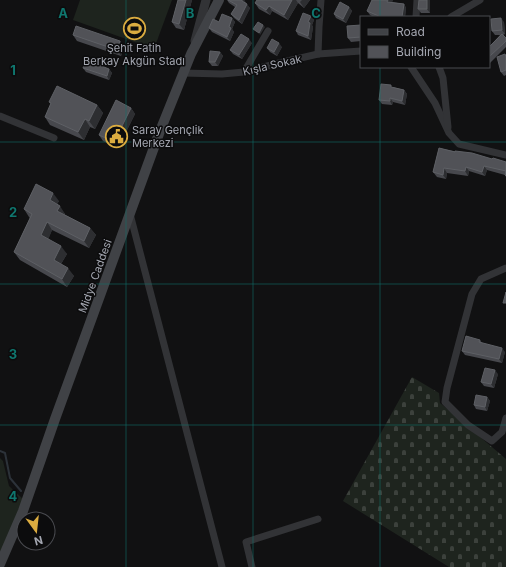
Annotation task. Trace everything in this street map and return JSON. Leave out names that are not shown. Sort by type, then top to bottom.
[{"type":"main road","name":"Midye Caddesi","points":[[0,564],[23,511],[54,419],[160,131],[191,54],[219,0]]},
{"type":"street","points":[[191,54],[206,0]]},
{"type":"street","points":[[318,54],[322,0]]},
{"type":"street","points":[[416,16],[417,0]]},
{"type":"street","points":[[453,16],[480,0]]},
{"type":"street","points":[[244,72],[268,32]]},
{"type":"street","name":"Kışla Sokak","points":[[183,74],[222,74],[244,72],[318,54],[360,51]]},
{"type":"street","points":[[412,68],[435,103],[449,133],[459,144],[506,155]]},
{"type":"street","points":[[439,68],[443,78],[449,133]]},
{"type":"street","points":[[0,116],[54,138]]},
{"type":"street","points":[[130,214],[222,567]]},
{"type":"street","points":[[506,268],[481,279],[472,294],[447,388],[445,402],[468,425],[492,441],[502,432],[506,418]]},
{"type":"street","points":[[252,567],[246,542],[318,518]]},
{"type":"green space","name":"Şehit Fatih Berkay Akgün Stadı","points":[[80,0],[172,0],[154,49],[73,20]]},
{"type":"green space","points":[[412,377],[439,393],[440,403],[506,459],[506,567],[449,567],[343,501]]},
{"type":"green space","points":[[0,458],[3,461],[9,486],[24,500],[19,511],[16,511],[16,519],[0,557]]},
{"type":"building","points":[[178,0],[186,0],[179,24],[172,22]]},
{"type":"building","points":[[228,0],[242,0],[247,4],[239,20],[231,14],[237,5]]},
{"type":"building","points":[[257,0],[292,0],[284,15],[269,6],[266,10],[255,3]]},
{"type":"building","points":[[372,0],[388,0],[387,2],[404,4],[402,16],[379,16],[367,11]]},
{"type":"building","points":[[419,0],[427,0],[427,9],[418,9]]},
{"type":"building","points":[[340,2],[349,7],[343,19],[334,14]]},
{"type":"building","points":[[303,13],[311,16],[308,22],[310,23],[308,36],[296,31]]},
{"type":"building","points":[[222,14],[232,18],[229,27],[231,28],[227,37],[209,28],[213,19],[219,22]]},
{"type":"building","points":[[501,18],[502,30],[492,31],[491,19]]},
{"type":"building","points":[[258,22],[263,25],[259,33],[253,29]]},
{"type":"building","points":[[360,25],[360,37],[348,38],[347,26]]},
{"type":"building","points":[[76,26],[120,41],[117,50],[73,35]]},
{"type":"building","points":[[241,34],[249,39],[239,55],[230,50]]},
{"type":"building","points":[[502,34],[506,38],[506,41],[490,56],[490,46]]},
{"type":"building","points":[[272,39],[279,43],[274,52],[267,48]]},
{"type":"building","points":[[210,51],[220,52],[215,62],[209,62]]},
{"type":"building","points":[[505,54],[506,70],[501,72],[497,57]]},
{"type":"building","points":[[86,60],[109,69],[107,76],[83,68]]},
{"type":"building","points":[[381,84],[391,85],[391,87],[404,90],[402,101],[390,98],[390,101],[379,100]]},
{"type":"building","points":[[57,86],[97,105],[89,121],[85,119],[78,132],[45,117],[51,103],[49,102]]},
{"type":"building","points":[[116,100],[131,108],[114,142],[99,135]]},
{"type":"building","points":[[439,148],[455,152],[472,153],[506,162],[506,171],[484,166],[482,172],[466,167],[465,171],[444,168],[443,175],[433,172]]},
{"type":"building","points":[[36,184],[53,193],[50,200],[60,206],[57,211],[90,228],[84,241],[47,222],[41,235],[61,246],[54,260],[68,268],[62,279],[14,252],[32,214],[24,209]]},
{"type":"building","points":[[506,292],[506,303],[503,303]]},
{"type":"building","points":[[466,336],[480,340],[479,342],[502,348],[499,359],[462,351]]},
{"type":"building","points":[[485,368],[495,370],[491,384],[481,382]]},
{"type":"building","points":[[476,395],[487,397],[485,407],[474,405]]},
{"type":"waterway","points":[[0,451],[5,453],[10,478],[21,491]]},
{"type":"place","name":"Şehit Fatih Berkay Akgün Stadı","points":[[134,28]]},
{"type":"place","name":"Saray Gençlik Merkezi","points":[[117,136]]}]
